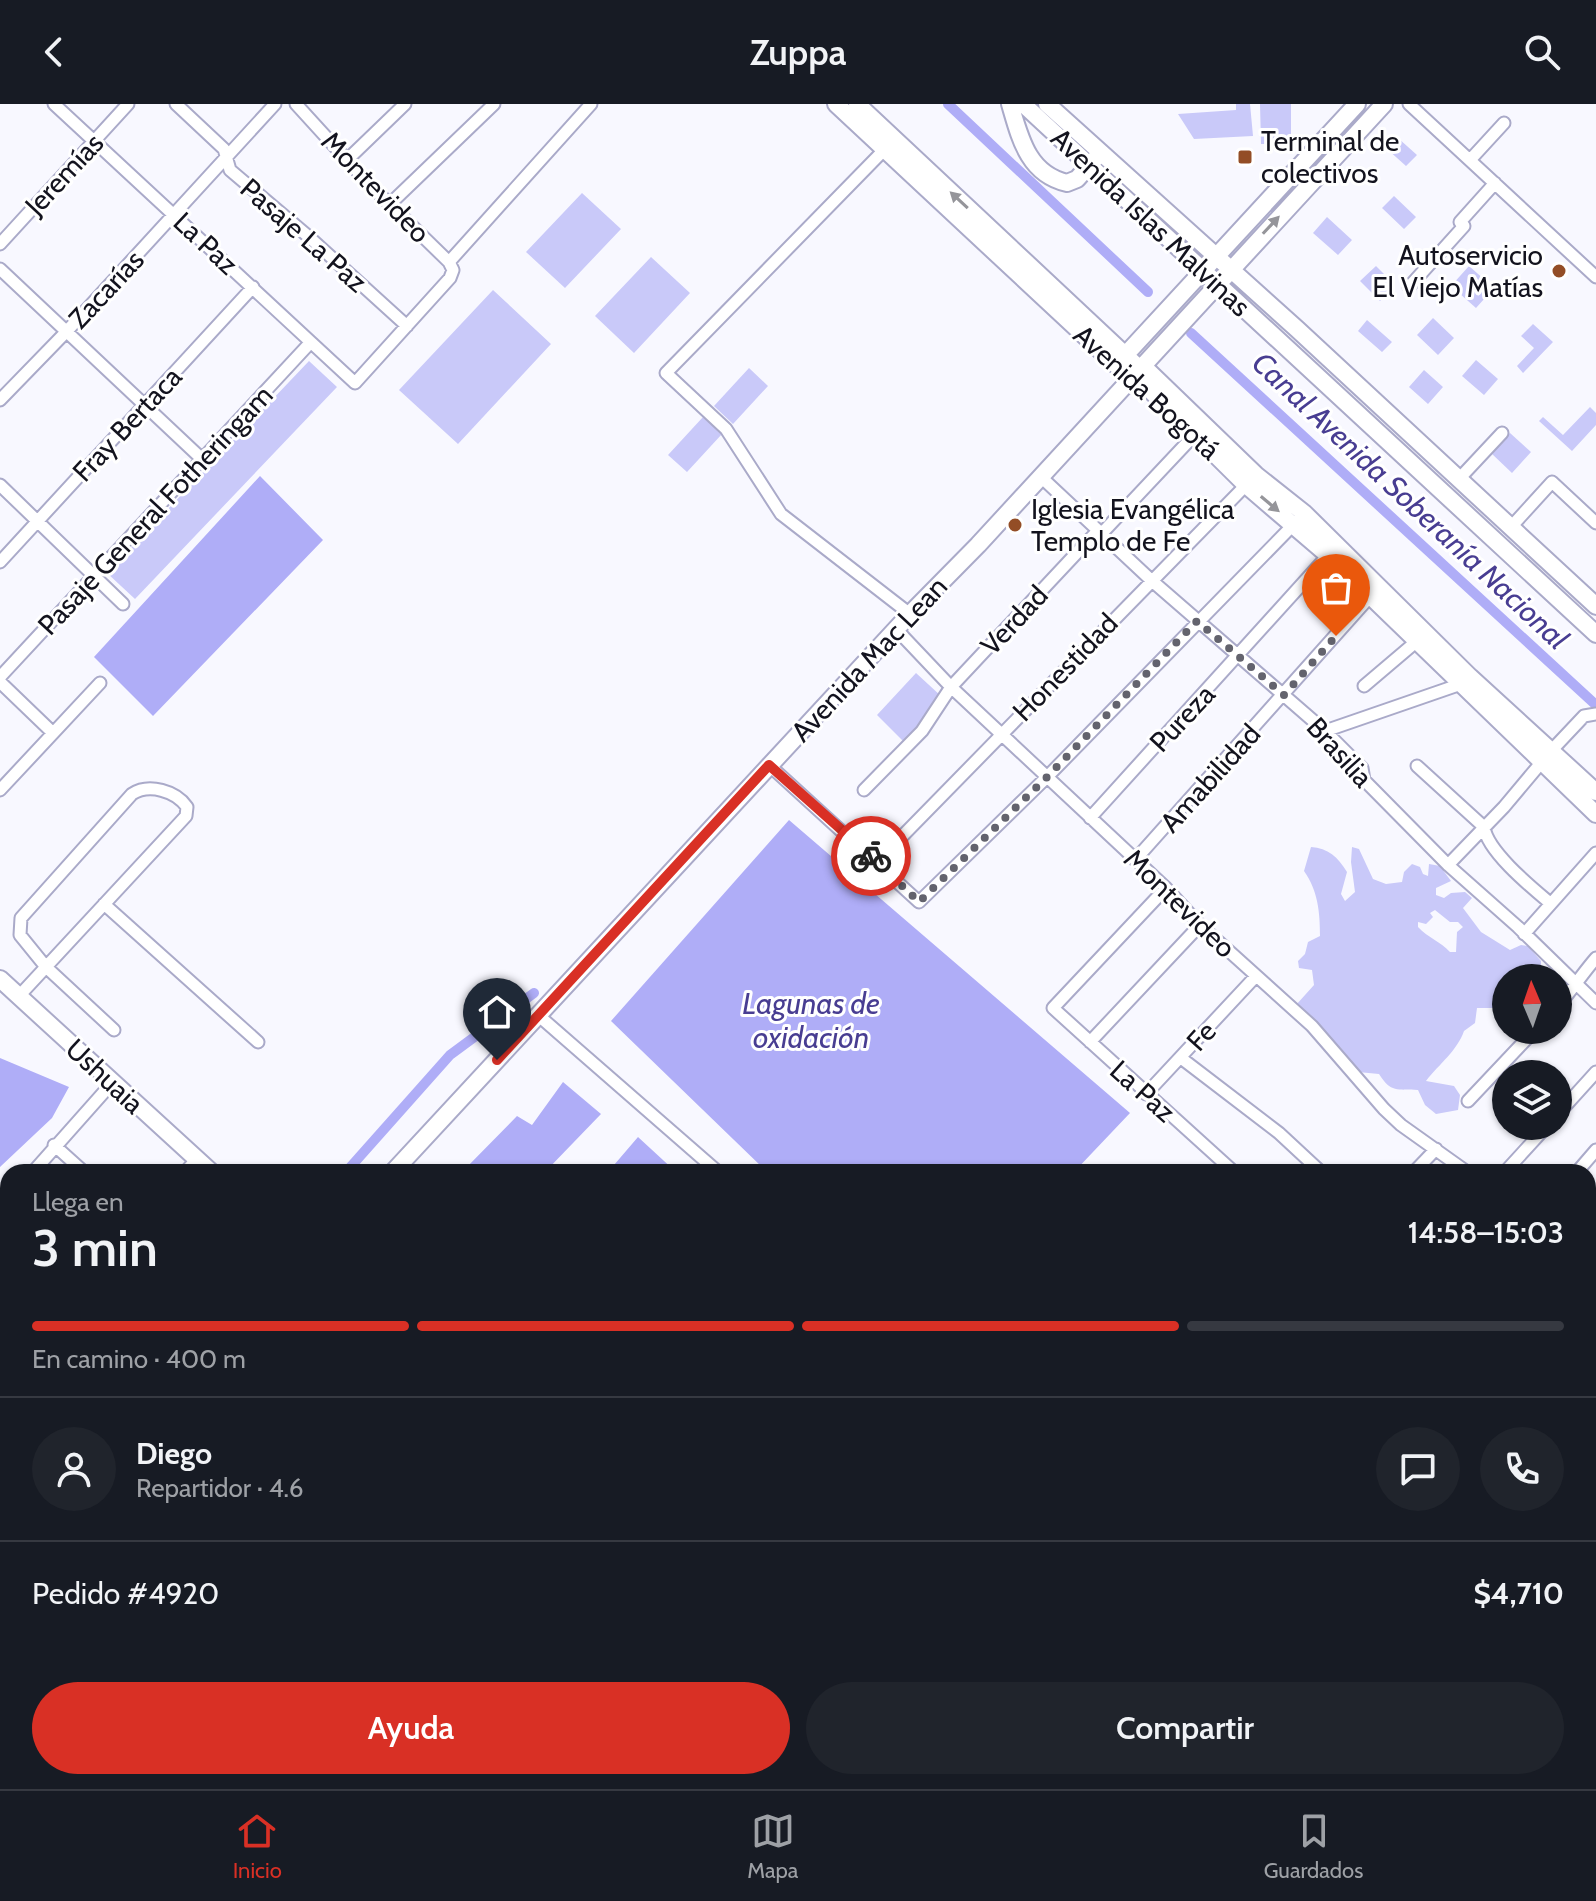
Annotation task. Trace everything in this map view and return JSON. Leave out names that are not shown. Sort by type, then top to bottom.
[{"type":"main road","name":"Avenida Bogotá","points":[[836,104],[976,225]]},
{"type":"main road","name":"Avenida Bogotá","points":[[857,104],[976,225],[1121,360],[1135,372],[1145,368],[1251,480],[1299,519],[1546,756],[1596,814]]},
{"type":"main road","points":[[1010,104],[1022,144],[1045,175],[1067,183],[1077,179],[1095,160]]},
{"type":"main road","name":"Avenida Islas Malvinas","points":[[1023,104],[1217,256],[1596,605]]},
{"type":"main road","name":"Avenida Islas Malvinas","points":[[1047,104],[1095,160],[1204,272],[1596,634]]},
{"type":"main road","points":[[1117,392],[1121,360],[1357,104]]},
{"type":"main road","name":"Avenida Mac Lean","points":[[400,1164],[1384,104]]},
{"type":"main road","name":"Avenida Bogotá","points":[[1374,592],[1417,641],[1466,681]]},
{"type":"main road","name":"Avenida Bogotá","points":[[1546,756],[1596,792]]},
{"type":"main road","name":"Ushuaia","points":[[0,979],[202,1164]]},
{"type":"street","name":"La Paz","points":[[54,104],[355,383],[407,326]]},
{"type":"street","name":"Jeremías","points":[[0,244],[128,104]]},
{"type":"street","name":"Pasaje La Paz","points":[[176,104],[224,149],[230,170],[407,326]]},
{"type":"street","name":"Zacarías","points":[[0,400],[275,104]]},
{"type":"street","points":[[301,109],[315,104]]},
{"type":"street","points":[[348,159],[405,104]]},
{"type":"street","points":[[390,204],[494,104]]},
{"type":"street","points":[[407,326],[450,278],[451,266],[591,104]]},
{"type":"street","points":[[1409,104],[1596,277]]},
{"type":"street","name":"Montevideo","points":[[301,109],[451,266]]},
{"type":"street","points":[[1470,160],[1504,123]]},
{"type":"street","points":[[885,149],[666,373],[726,429],[781,514],[910,614]]},
{"type":"street","points":[[1290,178],[1312,182]]},
{"type":"street","points":[[1409,287],[1464,226],[1460,222],[1495,183]]},
{"type":"street","points":[[0,269],[203,460]]},
{"type":"street","name":"Fray Bertaca","points":[[0,562],[253,287]]},
{"type":"street","name":"Pasaje General Fotheringam","points":[[0,679],[310,343]]},
{"type":"street","name":"Verdad","points":[[864,790],[922,731],[951,687],[1098,531],[1104,531],[1200,429]]},
{"type":"street","points":[[1458,480],[1502,433]]},
{"type":"street","name":"Brasilia","points":[[1040,476],[1151,580],[1325,731],[1362,768],[1364,780],[1448,865],[1596,1003]]},
{"type":"street","name":"Honestidad","points":[[877,862],[1251,480]]},
{"type":"street","points":[[1511,527],[1552,482],[1596,523]]},
{"type":"street","points":[[0,485],[123,604]]},
{"type":"street","points":[[769,765],[919,902],[1048,776],[1299,519]]},
{"type":"street","name":"Pureza","points":[[1090,818],[1332,550]]},
{"type":"street","name":"Amabilidad","points":[[1135,860],[1374,592]]},
{"type":"street","name":"Montevideo","points":[[896,629],[951,687],[1166,888],[1200,925],[1312,1026],[1384,1109],[1401,1125],[1456,1164]]},
{"type":"street","points":[[1364,686],[1417,641]]},
{"type":"street","points":[[0,679],[53,733]]},
{"type":"street","points":[[1325,731],[1466,681]]},
{"type":"street","points":[[0,790],[100,683]]},
{"type":"street","points":[[1448,865],[1584,716],[1596,714]]},
{"type":"street","points":[[1417,766],[1484,827],[1485,835],[1511,869],[1550,903]]},
{"type":"street","points":[[19,996],[46,967],[104,904],[186,816],[187,807],[182,800],[157,789],[146,788],[132,794],[21,918],[20,935],[46,967],[114,1030]]},
{"type":"street","points":[[1524,934],[1596,853]]},
{"type":"street","name":"La Paz","points":[[1166,888],[1053,1008],[1225,1164]]},
{"type":"street","points":[[104,904],[258,1042]]},
{"type":"street","points":[[1090,1042],[1200,925]]},
{"type":"street","points":[[1572,991],[1596,958]]},
{"type":"street","name":"Fe","points":[[1146,1094],[1256,976]]},
{"type":"street","points":[[538,1015],[709,1164]]},
{"type":"street","points":[[1468,1101],[1522,1044]]},
{"type":"street","points":[[1181,1058],[1279,1133],[1312,1164]]},
{"type":"street","points":[[1572,1099],[1596,1072]]},
{"type":"street","points":[[39,1164],[112,1083]]},
{"type":"street","points":[[1512,1164],[1534,1140]]},
{"type":"street","points":[[54,1145],[75,1164]]},
{"type":"street","points":[[1422,1164],[1436,1149]]},
{"type":"street","points":[[192,1164],[197,1159]]},
{"type":"shaded area","points":[[1236,104],[1250,104],[1253,136],[1194,139],[1178,114],[1236,110]]},
{"type":"shaded area","points":[[1260,104],[1291,104],[1291,135],[1279,150],[1269,144],[1261,144]]},
{"type":"shaded area","points":[[1398,138],[1417,155],[1406,166],[1387,149]]},
{"type":"shaded area","points":[[582,193],[621,229],[565,288],[526,252]]},
{"type":"shaded area","points":[[1394,196],[1416,217],[1404,229],[1382,208]]},
{"type":"shaded area","points":[[1327,217],[1352,240],[1338,255],[1313,233]]},
{"type":"shaded area","points":[[651,257],[690,293],[634,353],[595,316]]},
{"type":"shaded area","points":[[1376,266],[1395,285],[1380,301],[1360,281]]},
{"type":"shaded area","points":[[1469,266],[1494,288],[1476,308],[1451,286]]},
{"type":"shaded area","points":[[493,290],[551,344],[458,444],[399,390]]},
{"type":"shaded area","points":[[1433,318],[1454,338],[1438,355],[1417,335]]},
{"type":"shaded area","points":[[1367,320],[1392,342],[1382,352],[1358,331]]},
{"type":"shaded area","points":[[1533,324],[1553,342],[1523,373],[1517,366],[1534,348],[1521,336]]},
{"type":"shaded area","points":[[1476,360],[1498,379],[1484,395],[1462,376]]},
{"type":"shaded area","points":[[309,361],[337,387],[135,599],[107,573]]},
{"type":"shaded area","points":[[749,368],[768,386],[733,424],[714,406]]},
{"type":"shaded area","points":[[1424,370],[1443,387],[1428,404],[1409,387]]},
{"type":"shaded area","points":[[1590,407],[1596,413],[1596,425],[1572,451],[1539,421],[1543,417],[1563,435]]},
{"type":"shaded area","points":[[703,417],[722,434],[687,472],[668,455]]},
{"type":"shaded area","points":[[1510,433],[1531,452],[1512,473],[1491,453]]},
{"type":"shaded area","points":[[916,673],[941,696],[905,743],[877,715]]},
{"type":"shaded area","points":[[1311,847],[1332,854],[1347,872],[1341,894],[1345,901],[1355,892],[1352,847],[1359,849],[1373,879],[1386,884],[1402,882],[1404,872],[1412,864],[1428,876],[1429,864],[1440,866],[1451,881],[1436,888],[1436,895],[1444,898],[1451,893],[1465,892],[1472,898],[1463,908],[1481,932],[1510,950],[1521,945],[1528,946],[1541,961],[1541,964],[1492,964],[1492,1008],[1477,1008],[1475,1023],[1464,1031],[1452,1051],[1426,1081],[1454,1086],[1460,1095],[1458,1110],[1436,1114],[1425,1105],[1418,1090],[1395,1089],[1379,1074],[1358,1072],[1296,1005],[1314,985],[1312,970],[1299,968],[1298,961],[1305,954],[1308,942],[1320,936],[1317,902],[1304,871]],"holes":[[[1435,910],[1450,922],[1458,922],[1463,927],[1457,932],[1456,952],[1450,952],[1418,927],[1418,922],[1426,924],[1433,917],[1430,913]]]},
{"type":"water","points":[[260,476],[323,540],[153,716],[94,657]]},
{"type":"water","name":"Lagunas de oxidación","points":[[789,820],[1130,1113],[1082,1164],[759,1164],[611,1021]]},
{"type":"water","points":[[0,1058],[69,1087],[52,1118],[0,1164]]},
{"type":"water","points":[[563,1082],[601,1114],[553,1164],[470,1164],[517,1116],[532,1125]]},
{"type":"water","points":[[638,1137],[667,1164],[615,1164]]},
{"type":"waterway","name":"Canal Avenida Soberanía Nacional","points":[[948,104],[1148,292]]},
{"type":"waterway","name":"Canal Avenida Soberanía Nacional","points":[[1191,333],[1596,705]]},
{"type":"waterway","points":[[353,1164],[450,1055],[534,993]]},
{"type":"way so far","points":[[871,856],[919,902],[1048,776],[1197,621],[1284,695],[1336,636]]},
{"type":"place","name":"Terminal de colectivos","points":[[1245,157]]},
{"type":"place","name":"Autoservicio El Viejo Matías","points":[[1559,271]]},
{"type":"place","name":"Iglesia Evangélica Templo de Fe","points":[[1015,525]]},
{"type":"route","points":[[497,1060],[769,765],[871,856]]}]
